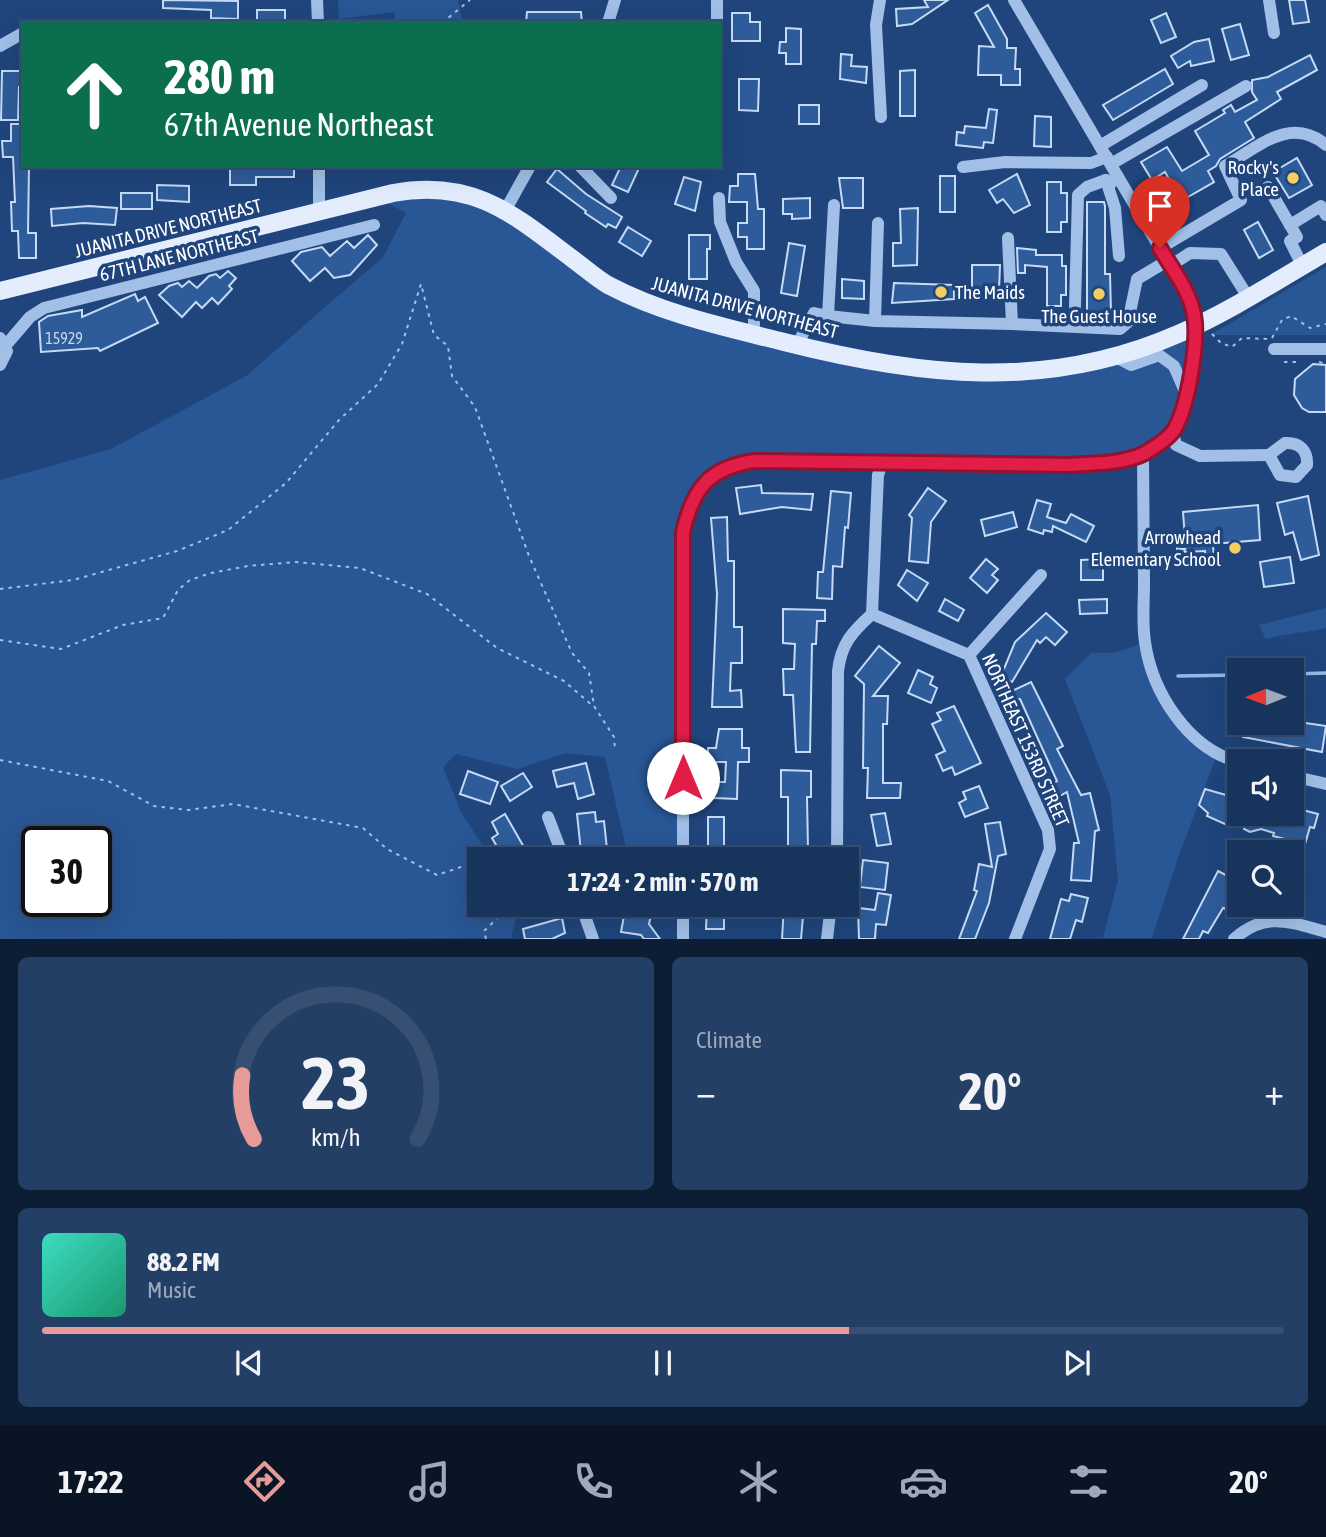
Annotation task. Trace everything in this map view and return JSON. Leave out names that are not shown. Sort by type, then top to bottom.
[{"type":"main road","name":"JUANITA DRIVE NORTHEAST","points":[[0,291],[393,193],[433,188],[468,194],[506,209],[605,284],[655,308],[797,345],[893,366],[943,373],[1030,372],[1112,355],[1195,326],[1326,252]]},
{"type":"street","points":[[317,0],[318,21]]},
{"type":"street","points":[[609,21],[615,0]]},
{"type":"street","points":[[717,0],[717,21]]},
{"type":"street","points":[[880,0],[876,25],[881,117]]},
{"type":"street","points":[[1014,0],[1106,156],[1112,178],[1119,256]]},
{"type":"street","points":[[1269,0],[1274,33]]},
{"type":"street","points":[[0,46],[21,34]]},
{"type":"street","points":[[1106,156],[1202,85]]},
{"type":"street","points":[[963,167],[1005,162],[1091,163],[1246,86]]},
{"type":"street","points":[[1160,248],[1241,200],[1225,166],[1285,132],[1301,132],[1326,145]]},
{"type":"street","points":[[319,168],[319,213]]},
{"type":"street","points":[[506,209],[529,168]]},
{"type":"street","points":[[582,168],[611,198]]},
{"type":"street","points":[[683,847],[683,532],[696,494],[717,472],[733,465],[754,461],[1071,465],[1113,461],[1143,454],[1172,433],[1180,418],[1195,346],[1195,326],[1188,296],[1160,248],[1112,178]]},
{"type":"street","points":[[1075,306],[1076,199],[1080,191],[1112,178]]},
{"type":"street","points":[[1268,187],[1297,237],[1290,241],[1302,265]]},
{"type":"street","points":[[719,198],[720,222],[754,291],[754,334]]},
{"type":"street","points":[[828,316],[834,205]]},
{"type":"street","points":[[1290,225],[1321,206],[1326,215]]},
{"type":"street","points":[[875,321],[878,223]]},
{"type":"street","name":"67TH LANE NORTHEAST","points":[[0,365],[7,356],[3,341],[30,317],[44,309],[374,225]]},
{"type":"street","points":[[1009,238],[1012,324]]},
{"type":"street","points":[[797,345],[814,313],[875,321],[1120,328],[1128,322],[1137,279],[1191,253],[1221,254],[1248,297]]},
{"type":"street","points":[[1274,344],[1326,349]]},
{"type":"street","points":[[1112,355],[1131,365],[1159,355],[1174,366],[1182,379],[1185,396]]},
{"type":"street","points":[[1172,433],[1176,445],[1200,456],[1269,455]]},
{"type":"street","points":[[1143,454],[1145,642],[1154,676],[1170,709],[1186,730],[1209,748],[1227,756]]},
{"type":"street","points":[[837,847],[840,653],[849,634],[872,614],[878,475],[882,463]]},
{"type":"street","points":[[969,655],[1041,575]]},
{"type":"street","name":"NORTHEAST 153RD STREET","points":[[872,614],[969,655],[1048,830],[1050,849],[1015,939]]},
{"type":"street","points":[[1304,779],[1326,784]]},
{"type":"street","points":[[548,817],[559,847]]},
{"type":"street","points":[[585,917],[593,939]]},
{"type":"street","points":[[683,917],[683,939]]},
{"type":"street","points":[[827,939],[830,917]]},
{"type":"street","points":[[1234,939],[1261,921],[1276,920],[1326,932]]},
{"type":"path","points":[[444,21],[470,0]]},
{"type":"path","points":[[0,589],[73,580],[177,551],[228,530],[286,483],[339,420],[378,384],[402,344],[421,284],[434,335],[448,346],[452,376],[475,407],[530,556],[572,653],[589,673],[594,706]]},
{"type":"path","points":[[1215,331],[1211,334],[1231,347],[1242,338],[1274,344],[1282,320],[1291,316],[1311,328],[1326,324]]},
{"type":"path","points":[[0,640],[61,649],[123,625],[163,618],[178,590],[190,580],[248,566],[295,562],[360,568],[427,594],[497,648],[564,681],[594,706],[614,737],[615,750]]},
{"type":"path","points":[[0,760],[108,781],[154,806],[188,810],[233,804],[363,828],[387,849],[437,875],[464,866],[467,869]]},
{"type":"path","points":[[486,939],[484,931],[499,917]]},
{"type":"shaded area","points":[[338,0],[458,0],[463,21],[395,21],[394,12],[339,19]]},
{"type":"shaded area","points":[[462,186],[605,284],[655,303],[943,368],[1059,367],[1200,333],[1181,419],[1161,442],[1113,461],[754,461],[717,472],[688,511],[683,847],[626,847],[605,757],[566,753],[517,769],[456,754],[443,767],[461,812],[483,847],[467,847],[467,917],[516,917],[511,938],[0,939],[0,480],[111,449],[246,376],[383,257],[406,213],[371,194]]},
{"type":"shaded area","points":[[1326,267],[1326,335],[1210,335]]},
{"type":"shaded area","points":[[1326,608],[1326,628],[1266,639],[1259,625]]},
{"type":"shaded area","points":[[1145,642],[1170,709],[1218,752],[1178,858],[1152,938],[1103,938],[1118,880],[1110,795],[1065,679],[1091,653],[1114,653]]},
{"type":"building","points":[[163,0],[238,1],[238,19],[211,18],[211,10],[163,8]]},
{"type":"building","points":[[924,0],[948,0],[912,24],[897,26],[896,9],[928,7]]},
{"type":"building","points":[[1289,0],[1305,0],[1309,22],[1293,24]]},
{"type":"building","points":[[988,5],[1007,39],[1007,48],[1016,48],[1015,69],[1020,69],[1020,85],[1001,85],[1001,75],[978,75],[979,46],[994,47],[975,13]]},
{"type":"building","points":[[257,10],[285,10],[285,21],[257,21]]},
{"type":"building","points":[[527,12],[581,12],[582,21],[526,21]]},
{"type":"building","points":[[732,13],[750,13],[750,22],[760,22],[760,41],[732,41]]},
{"type":"building","points":[[1166,13],[1176,37],[1161,43],[1151,20]]},
{"type":"building","points":[[1240,24],[1249,55],[1231,60],[1222,29]]},
{"type":"building","points":[[786,28],[801,29],[801,64],[786,64],[786,53],[779,53],[780,42],[786,42]]},
{"type":"building","points":[[1209,39],[1214,61],[1191,66],[1190,61],[1178,68],[1171,56],[1194,42]]},
{"type":"building","points":[[841,54],[852,55],[851,66],[867,67],[866,83],[840,79]]},
{"type":"building","points":[[1310,55],[1317,70],[1277,92],[1281,99],[1245,122],[1254,138],[1220,159],[1216,166],[1208,171],[1214,182],[1181,201],[1165,172],[1152,180],[1141,162],[1167,147],[1182,171],[1209,155],[1195,131],[1225,113],[1223,110],[1231,105],[1235,112],[1257,100],[1252,92],[1252,80],[1268,77]]},
{"type":"building","points":[[1165,69],[1173,84],[1113,120],[1103,105]]},
{"type":"building","points":[[915,70],[915,116],[900,116],[900,71]]},
{"type":"building","points":[[2,71],[21,71],[18,120],[1,120]]},
{"type":"building","points":[[739,79],[759,79],[758,111],[739,110]]},
{"type":"building","points":[[799,105],[819,105],[819,124],[799,124]]},
{"type":"building","points":[[989,109],[997,110],[993,143],[984,142],[983,148],[956,145],[957,132],[964,133],[965,126],[986,128]]},
{"type":"building","points":[[1035,116],[1051,117],[1051,147],[1034,146]]},
{"type":"building","points":[[11,124],[21,124],[21,168],[29,168],[28,233],[36,233],[36,258],[19,258],[18,231],[12,231],[11,202],[15,202],[13,157],[3,157],[2,141],[11,141]]},
{"type":"building","name":"Rocky's Place","points":[[1297,158],[1312,185],[1289,198],[1273,172]]},
{"type":"building","points":[[230,168],[294,168],[294,177],[256,177],[256,185],[230,185]]},
{"type":"building","points":[[620,168],[639,168],[628,192],[612,185]]},
{"type":"building","points":[[557,169],[586,194],[622,217],[616,228],[608,224],[606,227],[585,213],[586,211],[547,182]]},
{"type":"building","points":[[738,174],[755,174],[758,209],[764,209],[764,249],[747,249],[747,237],[738,237],[738,223],[747,223],[747,202],[729,202],[730,186],[738,186]]},
{"type":"building","points":[[1017,174],[1030,205],[1014,213],[1003,199],[997,203],[989,190]]},
{"type":"building","points":[[940,176],[955,176],[955,212],[940,212]]},
{"type":"building","points":[[684,177],[701,182],[695,211],[675,204]]},
{"type":"building","points":[[839,178],[863,178],[863,208],[843,208]]},
{"type":"building","points":[[1047,182],[1061,182],[1061,193],[1067,193],[1067,222],[1061,222],[1061,232],[1047,232]]},
{"type":"building","points":[[157,185],[189,186],[189,202],[157,200]]},
{"type":"building","points":[[121,193],[152,193],[152,209],[121,209]]},
{"type":"building","points":[[810,198],[810,218],[792,219],[792,214],[783,214],[783,199]]},
{"type":"building","points":[[1087,202],[1104,202],[1105,206],[1105,274],[1110,274],[1111,313],[1087,313]]},
{"type":"building","points":[[89,206],[117,208],[115,225],[83,223],[52,226],[51,209]]},
{"type":"building","points":[[918,208],[917,265],[893,266],[893,243],[901,243],[900,209]]},
{"type":"building","points":[[1258,222],[1273,250],[1259,258],[1244,230]]},
{"type":"building","points":[[628,227],[651,241],[642,256],[619,242]]},
{"type":"building","points":[[368,235],[377,245],[350,275],[334,278],[325,268],[310,281],[292,261],[301,252],[322,247],[330,256],[347,241],[354,248]]},
{"type":"building","points":[[689,235],[710,235],[707,279],[689,279]]},
{"type":"building","points":[[789,243],[805,246],[797,296],[781,293]]},
{"type":"building","points":[[1017,248],[1036,250],[1036,255],[1062,255],[1062,266],[1066,266],[1066,295],[1061,295],[1061,306],[1047,306],[1047,267],[1025,265],[1025,273],[1018,273]]},
{"type":"building","points":[[972,265],[1000,265],[999,291],[972,291]]},
{"type":"building","points":[[228,271],[236,278],[229,286],[232,289],[218,304],[212,298],[202,308],[196,302],[182,317],[159,295],[169,286],[178,283],[182,287],[189,281],[197,288],[209,276],[216,274],[220,278]]},
{"type":"building","points":[[842,279],[864,281],[864,299],[842,298]]},
{"type":"building","points":[[894,283],[954,285],[954,299],[892,303]]},
{"type":"building","points":[[135,294],[138,301],[145,297],[158,323],[100,351],[98,348],[41,352],[39,322],[48,316],[82,310],[82,317]]},
{"type":"building","points":[[1313,364],[1326,365],[1326,412],[1309,412],[1302,408],[1294,395],[1295,379]]},
{"type":"building","points":[[761,485],[762,493],[813,494],[811,510],[782,507],[740,514],[736,488]]},
{"type":"building","points":[[928,488],[946,501],[931,522],[928,563],[909,561],[912,518],[909,515]]},
{"type":"building","points":[[831,491],[851,493],[842,567],[833,566],[832,599],[817,598],[818,572],[823,572]]},
{"type":"building","points":[[1308,496],[1319,555],[1301,560],[1293,532],[1285,535],[1277,503]]},
{"type":"building","points":[[1037,500],[1051,504],[1047,517],[1066,523],[1071,514],[1094,526],[1086,542],[1053,526],[1052,532],[1044,530],[1043,534],[1028,529]]},
{"type":"building","points":[[1258,505],[1260,540],[1213,544],[1214,558],[1205,559],[1205,551],[1184,552],[1185,549],[1177,549],[1177,539],[1185,538],[1183,512]]},
{"type":"building","points":[[1013,512],[1017,527],[985,536],[981,520]]},
{"type":"building","points":[[727,517],[728,561],[734,561],[734,627],[742,627],[742,663],[731,663],[730,691],[741,690],[742,707],[712,707],[717,594],[711,518]]},
{"type":"building","points":[[1290,557],[1294,583],[1264,587],[1260,562]]},
{"type":"building","points":[[986,559],[998,569],[992,575],[998,580],[987,593],[970,578]]},
{"type":"building","points":[[1103,559],[1103,580],[1081,580],[1081,560]]},
{"type":"building","points":[[907,570],[928,583],[917,601],[898,585]]},
{"type":"building","points":[[945,599],[964,610],[958,621],[939,611]]},
{"type":"building","points":[[1107,599],[1107,613],[1080,614],[1079,600]]},
{"type":"building","points":[[783,609],[825,610],[825,621],[817,621],[816,644],[812,644],[810,752],[796,752],[793,695],[784,695],[783,669],[794,669],[795,644],[783,643]]},
{"type":"building","points":[[1046,613],[1067,632],[1055,645],[1046,637],[1040,643],[1037,640],[1012,682],[1001,676],[1015,642]]},
{"type":"building","points":[[879,646],[900,663],[873,696],[888,696],[887,724],[883,724],[883,783],[901,783],[900,798],[867,798],[868,768],[863,768],[864,684],[855,676]]},
{"type":"building","points":[[918,670],[933,677],[930,684],[937,688],[931,703],[908,693]]},
{"type":"building","points":[[1031,682],[1063,746],[1057,749],[1081,795],[1090,793],[1099,830],[1095,831],[1091,881],[1071,880],[1074,843],[1079,843],[1067,792],[1058,797],[1052,784],[1057,781],[1020,699],[1016,700],[1012,691]]},
{"type":"building","points":[[954,706],[981,763],[955,775],[952,767],[943,771],[936,755],[945,751],[932,724],[941,720],[937,713]]},
{"type":"building","points":[[1304,723],[1326,726],[1322,752],[1243,737],[1304,735]]},
{"type":"building","points":[[719,729],[742,729],[742,748],[749,748],[749,762],[738,762],[737,799],[714,798],[714,782],[725,782],[726,762],[708,762],[708,748],[716,748]]},
{"type":"building","points":[[586,763],[594,794],[578,799],[574,783],[557,787],[553,771]]},
{"type":"building","points":[[781,770],[811,771],[811,797],[807,797],[808,847],[788,847],[788,797],[781,797]]},
{"type":"building","points":[[468,771],[498,782],[490,804],[460,794]]},
{"type":"building","points":[[523,773],[532,787],[510,801],[501,786]]},
{"type":"building","points":[[979,786],[988,808],[965,817],[959,803],[966,799],[963,792]]},
{"type":"building","points":[[1205,789],[1226,795],[1227,793],[1227,825],[1207,816],[1208,813],[1199,805]]},
{"type":"building","points":[[1304,810],[1318,814],[1314,828],[1310,827],[1305,844],[1304,840],[1273,836],[1274,833],[1261,829],[1250,832],[1244,829],[1245,826],[1304,826]]},
{"type":"building","points":[[595,812],[596,822],[604,821],[607,847],[580,847],[577,814]]},
{"type":"building","points":[[885,813],[891,844],[877,846],[871,815]]},
{"type":"building","points":[[505,814],[524,847],[497,847],[492,838],[498,834],[492,822]]},
{"type":"building","points":[[708,817],[724,817],[724,847],[708,847]]},
{"type":"building","points":[[1000,822],[1006,854],[998,856],[989,903],[975,939],[959,939],[977,891],[974,890],[979,864],[992,867],[985,824]]},
{"type":"building","points":[[863,860],[888,863],[885,890],[860,887]]},
{"type":"building","points":[[1218,871],[1227,876],[1226,909],[1223,908],[1208,933],[1203,931],[1199,939],[1183,939]]},
{"type":"building","points":[[878,893],[891,895],[886,925],[876,924],[875,939],[859,939],[859,908],[875,910]]},
{"type":"building","points":[[1071,894],[1088,898],[1082,922],[1076,920],[1070,939],[1050,939],[1061,899],[1069,901]]},
{"type":"building","points":[[624,917],[650,917],[649,924],[660,939],[644,939],[641,935],[621,932]]},
{"type":"building","points":[[706,917],[724,917],[724,929],[706,929]]},
{"type":"building","points":[[783,917],[803,917],[801,939],[782,939]]},
{"type":"building","points":[[562,918],[565,933],[552,939],[525,939],[523,929]]},
{"type":"waterway","points":[[1304,674],[1326,673]]},
{"type":"waterway","points":[[1178,676],[1227,675]]},
{"type":"place","name":"Rocky's Place","points":[[1293,178]]},
{"type":"place","name":"The Maids","points":[[941,292]]},
{"type":"place","name":"The Guest House","points":[[1099,294]]},
{"type":"place","name":"Arrowhead Elementary School","points":[[1235,548]]},
{"type":"route","points":[[683,778],[683,532],[688,512],[704,484],[717,472],[733,465],[754,461],[1071,465],[1113,461],[1143,454],[1172,433],[1180,418],[1195,346],[1194,314],[1188,296],[1160,248]]}]
